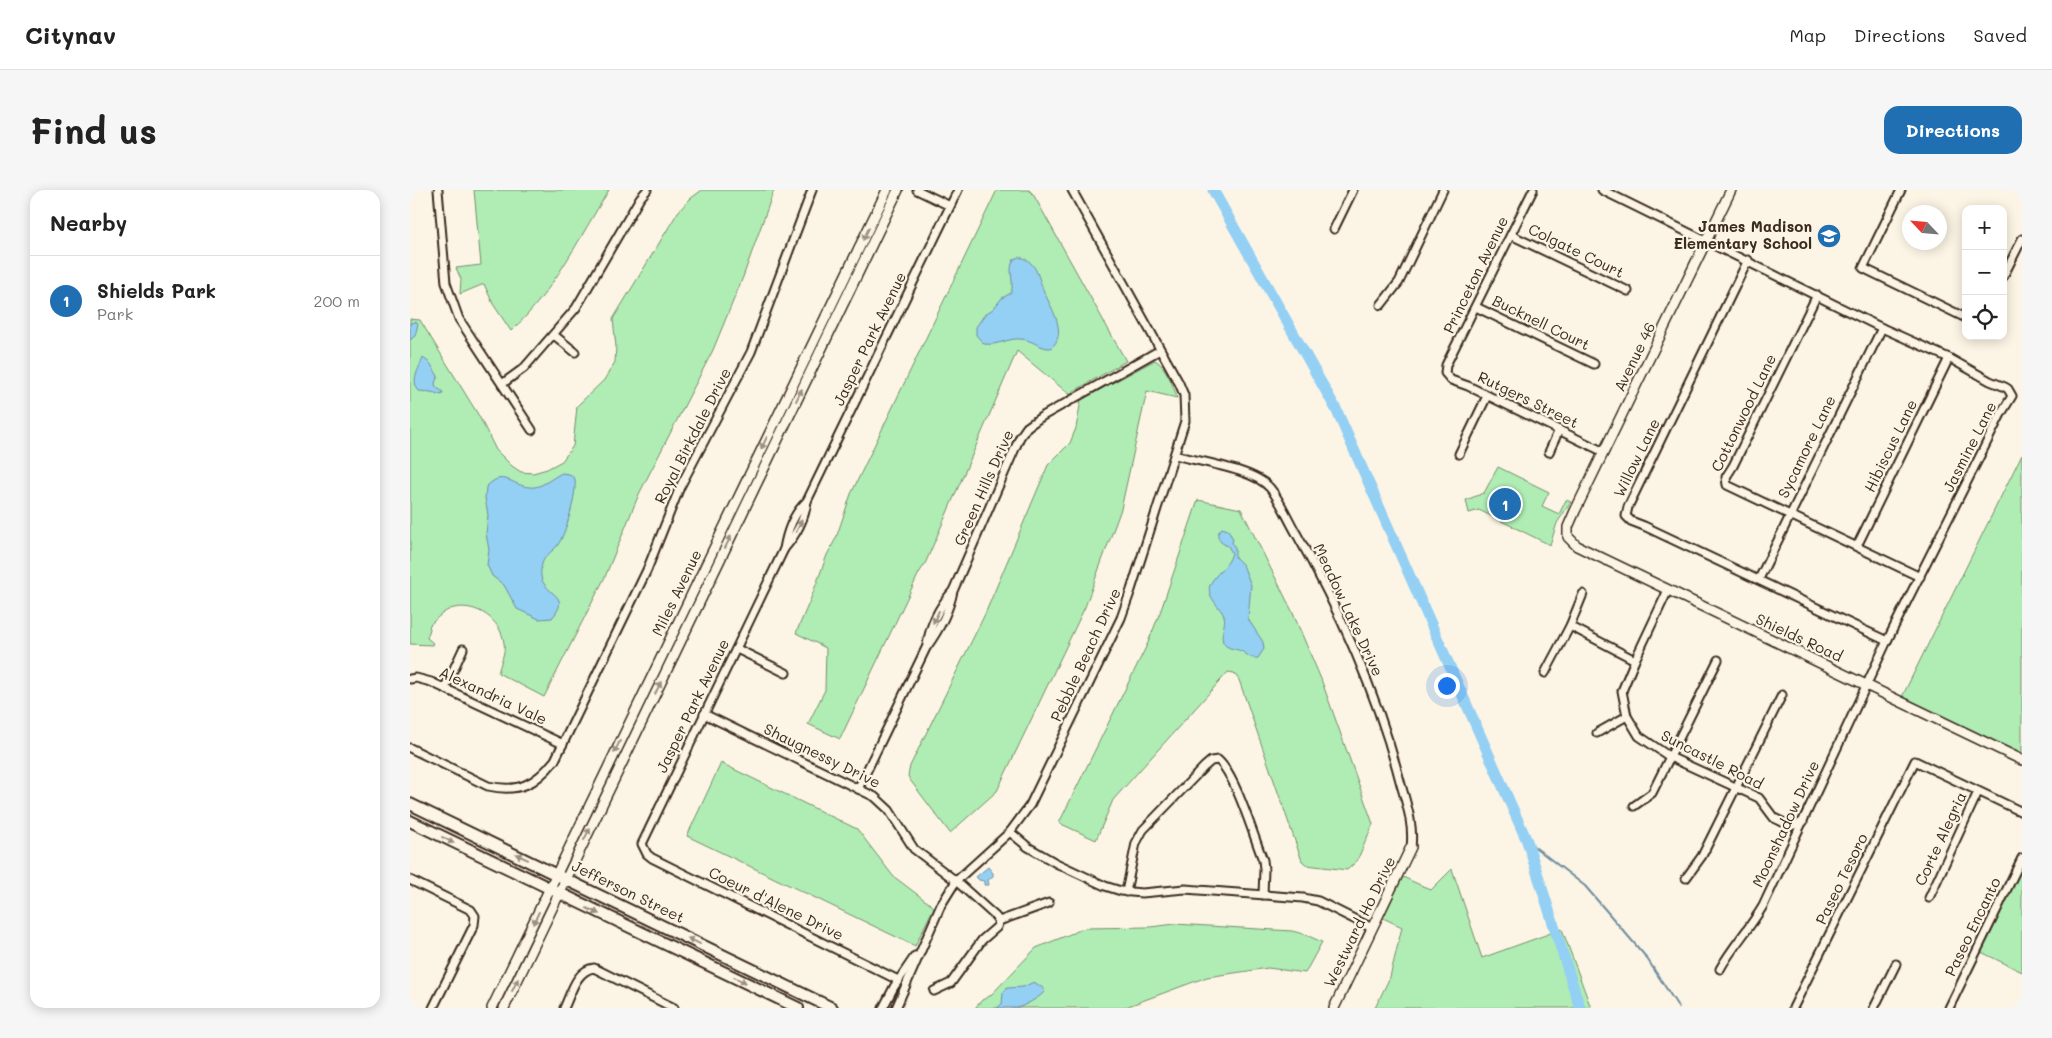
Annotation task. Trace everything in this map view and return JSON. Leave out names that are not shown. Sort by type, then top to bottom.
[{"type":"main road","name":"Jefferson Street","points":[[410,804],[832,1008]]},
{"type":"main road","name":"Jefferson Street","points":[[410,821],[798,1008]]},
{"type":"street","points":[[438,190],[446,283],[459,319],[532,430]]},
{"type":"street","points":[[502,384],[524,368],[576,308],[640,198],[648,190]]},
{"type":"street","name":"Royal Birkdale Drive","points":[[410,748],[488,786],[511,789],[531,784],[544,774],[555,760],[647,570],[680,487],[751,352],[812,190]]},
{"type":"street","name":"Miles Avenue","points":[[562,876],[887,190]]},
{"type":"street","name":"Miles Avenue","points":[[492,1008],[562,876],[898,190]]},
{"type":"street","points":[[917,190],[950,206]]},
{"type":"street","name":"Jasper Park Avenue","points":[[644,849],[642,844],[644,838],[784,549],[794,538],[806,512],[807,500],[958,190]]},
{"type":"street","name":"Pebble Beach Drive","points":[[922,947],[941,905],[956,881],[1010,832],[1030,805],[1121,618],[1153,526],[1185,421],[1184,395],[1072,190]]},
{"type":"street","points":[[1334,229],[1353,190]]},
{"type":"street","points":[[1381,305],[1399,282],[1443,190]]},
{"type":"street","name":"Princeton Avenue","points":[[1444,371],[1533,190]]},
{"type":"street","name":"Jasmine Lane","points":[[1602,190],[1748,260],[1882,328],[1949,358],[1990,381],[2005,386],[2012,396],[2001,414],[1866,685]]},
{"type":"street","name":"Avenue 46","points":[[1568,537],[1569,523],[1731,190]]},
{"type":"street","points":[[1901,190],[1863,268],[1962,316]]},
{"type":"street","name":"Colgate Court","points":[[1511,235],[1628,291]]},
{"type":"street","points":[[2007,269],[2022,238]]},
{"type":"street","name":"Willow Lane","points":[[1748,260],[1626,513],[1628,519],[1887,641]]},
{"type":"street","name":"Cottonwood Lane","points":[[1817,295],[1734,466],[1726,477],[1727,485],[1920,577]]},
{"type":"street","name":"Bucknell Court","points":[[1476,307],[1594,364]]},
{"type":"street","name":"Sycamore Lane","points":[[1759,580],[1789,514],[1882,328]]},
{"type":"street","points":[[554,335],[576,352]]},
{"type":"street","name":"Green Hills Drive","points":[[858,789],[926,648],[944,620],[954,591],[1020,438],[1028,427],[1158,346]]},
{"type":"street","name":"Hibiscus Lane","points":[[1857,546],[1949,358]]},
{"type":"street","name":"Rutgers Street","points":[[1444,371],[1448,378],[1604,452]]},
{"type":"street","points":[[1459,454],[1487,396]]},
{"type":"street","points":[[1549,452],[1559,430]]},
{"type":"street","name":"Meadow Lake Drive","points":[[1175,455],[1249,475],[1270,487],[1277,498],[1348,635],[1369,686],[1390,742],[1409,813],[1413,834],[1411,847]]},
{"type":"street","name":"Shields Road","points":[[1568,537],[1577,546],[2022,760]]},
{"type":"street","name":"Suncastle Road","points":[[1668,590],[1622,691],[1626,716],[1639,736],[1670,757],[1760,798],[1774,818],[1790,826],[1803,822]]},
{"type":"street","points":[[1545,673],[1570,626],[1583,594]]},
{"type":"street","points":[[1570,626],[1635,660]]},
{"type":"street","points":[[445,688],[463,649]]},
{"type":"street","points":[[737,649],[786,673]]},
{"type":"street","points":[[1634,806],[1652,793],[1718,660]]},
{"type":"street","name":"Alexandria Vale","points":[[410,679],[416,678],[431,682],[562,744]]},
{"type":"street","name":"Moonshadow Drive","points":[[1720,969],[1731,950],[1752,924],[1763,906],[1866,685]]},
{"type":"street","points":[[1686,878],[1702,856],[1782,695]]},
{"type":"street","name":"Shaugnessy Drive","points":[[704,714],[882,802],[914,849],[956,881],[999,921]]},
{"type":"street","points":[[1597,733],[1626,716]]},
{"type":"street","points":[[1126,892],[1136,844],[1142,830],[1204,766],[1211,761],[1218,760],[1227,770],[1263,860],[1263,895]]},
{"type":"street","name":"Paseo Tesoro","points":[[1793,1008],[1915,761],[1978,792]]},
{"type":"street","points":[[1978,792],[2022,812]]},
{"type":"street","name":"Corte Alegria","points":[[1929,898],[1978,792]]},
{"type":"street","points":[[1010,832],[1028,847],[1056,863],[1105,886],[1126,892],[1142,894],[1184,889],[1304,898],[1318,901],[1372,928]]},
{"type":"street","name":"Westward Ho Drive","points":[[1334,1008],[1411,847]]},
{"type":"street","name":"Coeur d'Alene Drive","points":[[644,849],[652,858],[898,980]]},
{"type":"street","name":"Paseo Encanto","points":[[1949,1008],[2022,858]]},
{"type":"street","points":[[411,883],[471,910],[476,916],[474,925],[432,1008]]},
{"type":"street","name":"Miles Avenue","points":[[504,1008],[554,892]]},
{"type":"street","points":[[934,991],[950,983],[982,940],[997,927],[999,921],[1049,902]]},
{"type":"street","points":[[883,1008],[898,980],[922,947]]},
{"type":"street","points":[[896,1008],[922,947]]},
{"type":"street","points":[[1874,1008],[1896,964]]},
{"type":"street","points":[[564,1008],[579,977],[588,969],[594,968],[674,1008]]},
{"type":"green space","points":[[474,190],[609,190],[553,282],[540,300],[511,331],[493,304],[484,284],[460,294],[461,279],[456,268],[481,265]]},
{"type":"green space","points":[[702,190],[774,190],[743,277],[713,350],[639,494],[605,577],[544,697],[498,673],[504,650],[502,635],[493,620],[479,611],[463,607],[447,611],[429,626],[427,638],[433,643],[432,645],[410,644],[410,319],[420,320],[479,416],[496,450],[521,472],[533,473],[547,469],[562,461],[573,446],[577,406],[604,380],[615,362],[616,347],[613,319],[678,212]]},
{"type":"green space","points":[[997,190],[1029,190],[1033,194],[1126,361],[1069,394],[1017,351],[925,564],[840,739],[808,724],[825,690],[826,648],[796,633],[827,555],[836,538],[851,494]]},
{"type":"green space","points":[[1155,360],[1166,372],[1177,398],[1147,391],[1121,509],[1085,607],[997,791],[950,833],[910,780],[908,776],[910,766],[985,614],[1048,465],[1070,443],[1076,428],[1081,400]]},
{"type":"green space","points":[[2022,454],[2022,760],[1900,701]]},
{"type":"green space","points":[[1498,467],[1549,492],[1542,506],[1559,514],[1566,500],[1571,502],[1557,523],[1550,545],[1479,510],[1469,513],[1466,500],[1484,493]]},
{"type":"green space","points":[[1198,500],[1241,509],[1292,611],[1321,679],[1373,824],[1357,861],[1347,870],[1307,865],[1302,861],[1239,680],[1234,673],[1228,672],[1113,800],[1096,840],[1059,823],[1147,645],[1161,610]]},
{"type":"green space","points":[[721,763],[857,829],[893,876],[934,907],[915,946],[687,836]]},
{"type":"green space","points":[[2022,858],[2022,972],[1977,950]]},
{"type":"green space","points":[[1452,869],[1482,958],[1562,929],[1591,1008],[1375,1008],[1390,977],[1402,927],[1383,918],[1403,877],[1431,890]]},
{"type":"green space","points":[[1175,924],[1292,931],[1322,942],[1305,973],[1268,968],[1207,977],[1123,1008],[975,1008],[982,1000],[990,996],[1036,948],[1085,928],[1150,927]]},
{"type":"water","points":[[1019,257],[1030,262],[1034,267],[1057,321],[1058,336],[1051,348],[1020,339],[984,344],[976,335],[976,327],[985,314],[993,309],[1002,298],[1011,293],[1012,263],[1014,259]]},
{"type":"water","points":[[416,322],[418,324],[415,336],[410,340],[410,323]]},
{"type":"water","points":[[423,358],[430,363],[438,376],[435,383],[436,387],[443,392],[442,395],[419,391],[416,387],[415,379]]},
{"type":"water","points":[[562,473],[569,474],[575,479],[573,503],[560,541],[544,559],[541,572],[542,580],[557,597],[559,605],[552,618],[539,619],[517,609],[504,585],[492,576],[487,565],[489,550],[486,534],[488,515],[485,498],[486,487],[497,479],[507,479],[523,486],[533,487],[542,485]]},
{"type":"water","points":[[1222,528],[1228,530],[1233,539],[1235,557],[1243,565],[1251,585],[1248,619],[1263,642],[1264,649],[1258,658],[1251,657],[1223,643],[1224,616],[1210,594],[1209,589],[1212,581],[1228,563],[1232,553],[1228,546],[1218,538],[1218,533]]},
{"type":"water","points":[[988,867],[993,876],[988,880],[989,885],[984,885],[984,881],[976,877]]},
{"type":"water","points":[[1034,982],[1043,988],[1044,992],[1039,996],[1017,1008],[997,1008],[1002,1004],[1003,993],[1007,988],[1023,987]]},
{"type":"waterway","points":[[1213,190],[1336,409],[1527,841],[1580,1008]]},
{"type":"waterway","points":[[1527,841],[1585,886],[1646,957],[1679,1008]]},
{"type":"place","name":"James Madison Elementary School","points":[[1829,236]]},
{"type":"place","name":"Shields Park","points":[[1505,504]]}]
